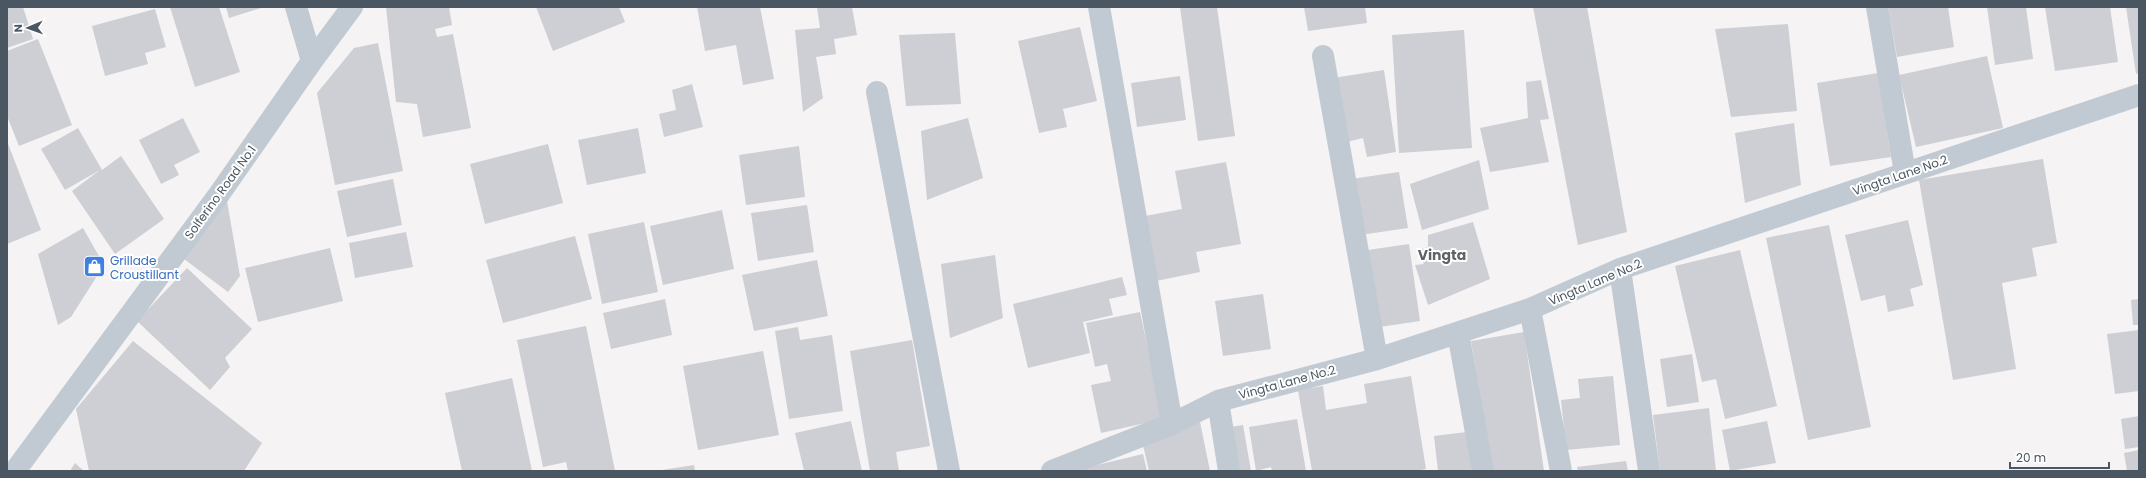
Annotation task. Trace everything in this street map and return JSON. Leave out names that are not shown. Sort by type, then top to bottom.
[{"type":"street","points":[[296,7],[312,61]]},
{"type":"street","name":"Solferino Road No.1","points":[[15,471],[220,193],[312,61],[352,7]]},
{"type":"street","points":[[1099,7],[1172,424]]},
{"type":"street","points":[[1877,7],[1905,173]]},
{"type":"street","points":[[1323,56],[1377,359]]},
{"type":"street","points":[[877,92],[949,471]]},
{"type":"street","name":"Vingta Lane No.2","points":[[1058,470],[1172,424],[1218,401],[1377,359],[1458,333],[1530,309],[1620,269],[2139,95]]},
{"type":"street","points":[[1620,269],[1648,471]]},
{"type":"street","points":[[1530,309],[1561,471]]},
{"type":"street","points":[[1458,333],[1483,471]]},
{"type":"street","points":[[1218,401],[1229,471]]},
{"type":"building","points":[[7,7],[23,7],[33,39],[7,48]]},
{"type":"building","points":[[170,7],[219,7],[240,72],[195,87]]},
{"type":"building","points":[[226,7],[264,7],[229,18]]},
{"type":"building","points":[[386,7],[449,7],[452,25],[435,29],[437,37],[453,34],[471,128],[423,137],[417,104],[396,102]]},
{"type":"building","points":[[536,7],[619,7],[625,22],[553,51]]},
{"type":"building","points":[[697,7],[760,7],[774,79],[743,85],[736,45],[705,51]]},
{"type":"building","points":[[817,7],[852,7],[857,35],[834,39],[836,54],[816,57],[823,98],[803,112],[795,30],[820,28]]},
{"type":"building","points":[[1180,7],[1217,7],[1235,136],[1198,141]]},
{"type":"building","points":[[1304,7],[1365,7],[1367,23],[1308,31]]},
{"type":"building","points":[[1533,7],[1587,7],[1627,232],[1578,245]]},
{"type":"building","points":[[1888,7],[1948,7],[1954,47],[1897,57]]},
{"type":"building","points":[[1987,7],[2026,7],[2033,59],[1995,65]]},
{"type":"building","points":[[2045,7],[2110,7],[2118,62],[2055,71]]},
{"type":"building","points":[[2126,7],[2139,7],[2139,73],[2136,74]]},
{"type":"building","points":[[155,9],[166,47],[145,53],[148,64],[105,76],[92,26]]},
{"type":"building","points":[[1788,24],[1797,111],[1731,117],[1715,29]]},
{"type":"building","points":[[1080,27],[1097,101],[1063,109],[1067,127],[1039,133],[1018,41]]},
{"type":"building","points":[[1464,30],[1472,148],[1399,153],[1392,35]]},
{"type":"building","points":[[955,33],[961,104],[906,106],[899,35]]},
{"type":"building","points":[[38,39],[72,125],[19,146],[7,116],[7,51]]},
{"type":"building","points":[[378,43],[403,171],[335,185],[317,93],[354,48]]},
{"type":"building","points":[[1987,56],[2003,128],[1916,147],[1899,75]]},
{"type":"building","points":[[1384,70],[1396,152],[1367,157],[1363,138],[1343,143],[1333,78]]},
{"type":"building","points":[[1878,73],[1891,157],[1830,166],[1817,83]]},
{"type":"building","points":[[1180,76],[1186,120],[1137,127],[1131,83]]},
{"type":"building","points":[[1541,80],[1549,119],[1540,120],[1549,162],[1490,172],[1480,128],[1528,118],[1526,82]]},
{"type":"building","points":[[692,84],[703,127],[664,137],[659,114],[676,110],[672,90]]},
{"type":"building","points":[[183,118],[200,152],[174,165],[179,175],[161,184],[139,140]]},
{"type":"building","points":[[968,118],[983,178],[927,200],[921,131]]},
{"type":"building","points":[[1794,123],[1801,185],[1745,203],[1735,133]]},
{"type":"building","points":[[78,128],[102,170],[121,156],[164,219],[115,254],[72,191],[100,170],[65,190],[41,149]]},
{"type":"building","points":[[638,128],[646,173],[587,185],[578,140]]},
{"type":"building","points":[[7,141],[41,230],[7,244]]},
{"type":"building","points":[[548,144],[563,203],[485,224],[470,164]]},
{"type":"building","points":[[799,146],[805,197],[746,205],[739,155]]},
{"type":"building","points":[[2043,159],[2057,243],[2032,248],[2037,276],[2002,283],[2016,369],[1953,380],[1919,180]]},
{"type":"building","points":[[1479,160],[1489,209],[1422,230],[1410,184]]},
{"type":"building","points":[[1226,162],[1241,244],[1196,252],[1200,272],[1156,281],[1145,216],[1182,209],[1175,171]]},
{"type":"building","points":[[1399,172],[1408,228],[1360,235],[1351,179]]},
{"type":"building","points":[[393,179],[402,225],[347,237],[337,191]]},
{"type":"building","points":[[227,201],[240,276],[228,292],[184,259]]},
{"type":"building","points":[[807,205],[814,252],[758,261],[751,213]]},
{"type":"building","points":[[722,210],[734,269],[663,285],[650,226]]},
{"type":"building","points":[[1908,220],[1923,285],[1910,289],[1914,306],[1888,312],[1885,295],[1861,301],[1845,235]]},
{"type":"building","points":[[644,222],[658,292],[602,304],[588,234]]},
{"type":"building","points":[[1473,222],[1490,279],[1428,305],[1415,265],[1424,264],[1417,251],[1428,247],[1428,235]]},
{"type":"building","points":[[1829,225],[1871,427],[1808,440],[1766,238]]},
{"type":"building","points":[[83,228],[104,265],[71,317],[58,325],[38,254]]},
{"type":"building","points":[[406,232],[413,267],[355,278],[349,243]]},
{"type":"building","points":[[575,236],[592,299],[503,323],[486,260]]},
{"type":"building","points":[[1409,244],[1420,321],[1373,328],[1361,251]]},
{"type":"building","points":[[330,248],[343,301],[258,322],[245,268]]},
{"type":"building","points":[[1740,250],[1777,406],[1725,419],[1716,379],[1702,382],[1675,266]]},
{"type":"building","points":[[995,255],[1003,318],[950,338],[941,264]]},
{"type":"building","points":[[817,260],[828,316],[754,331],[742,275]]},
{"type":"building","points":[[187,268],[252,329],[225,358],[230,367],[210,390],[137,321]]},
{"type":"building","points":[[1122,277],[1127,295],[1109,299],[1113,315],[1083,322],[1090,353],[1028,368],[1013,304]]},
{"type":"building","points":[[1263,294],[1271,349],[1223,356],[1215,301]]},
{"type":"building","points":[[665,299],[672,335],[611,349],[603,313]]},
{"type":"building","points":[[2139,299],[2139,325],[2133,325],[2131,300]]},
{"type":"building","points":[[1140,312],[1163,419],[1101,433],[1091,385],[1111,381],[1107,364],[1095,367],[1086,323]]},
{"type":"building","points":[[586,326],[615,471],[568,471],[566,462],[543,467],[517,340]]},
{"type":"building","points":[[798,327],[800,340],[832,335],[843,411],[789,419],[775,331]]},
{"type":"building","points":[[2139,330],[2139,391],[2115,394],[2107,334]]},
{"type":"building","points":[[1524,332],[1544,471],[1492,471],[1471,341]]},
{"type":"building","points":[[912,340],[930,446],[896,452],[899,471],[870,471],[850,351]]},
{"type":"building","points":[[133,341],[262,443],[244,471],[89,471],[76,409]]},
{"type":"building","points":[[763,351],[779,435],[698,450],[683,366]]},
{"type":"building","points":[[1692,354],[1699,402],[1667,407],[1660,359]]},
{"type":"building","points":[[1411,376],[1426,469],[1416,471],[1312,471],[1298,390],[1323,386],[1326,410],[1367,403],[1364,384]]},
{"type":"building","points":[[1613,376],[1620,445],[1566,450],[1561,400],[1580,398],[1578,379]]},
{"type":"building","points":[[512,378],[532,471],[462,471],[445,393]]},
{"type":"building","points":[[1709,408],[1716,471],[1660,471],[1653,415]]},
{"type":"building","points":[[2139,416],[2139,447],[2125,449],[2121,419]]},
{"type":"building","points":[[1199,417],[1210,471],[1149,471],[1143,445]]},
{"type":"building","points":[[1297,419],[1306,471],[1272,471],[1271,467],[1256,471],[1249,427]]},
{"type":"building","points":[[851,421],[862,471],[804,471],[795,433]]},
{"type":"building","points":[[1767,421],[1776,463],[1730,471],[1722,430]]},
{"type":"building","points":[[1243,425],[1251,471],[1231,471],[1224,428]]},
{"type":"building","points":[[1467,432],[1472,471],[1438,471],[1434,436]]},
{"type":"building","points":[[2139,450],[2139,471],[2127,471],[2124,453]]},
{"type":"building","points":[[1143,454],[1147,471],[1076,471],[1076,470]]},
{"type":"building","points":[[1626,461],[1628,471],[1578,471],[1577,467]]},
{"type":"building","points":[[75,463],[84,471],[70,471]]},
{"type":"building","points":[[694,465],[695,471],[662,471],[662,470]]},
{"type":"place","name":"Grillade Croustillant","points":[[94,267]]},
{"type":"district","name":"Vingta","points":[[1442,255]]}]
